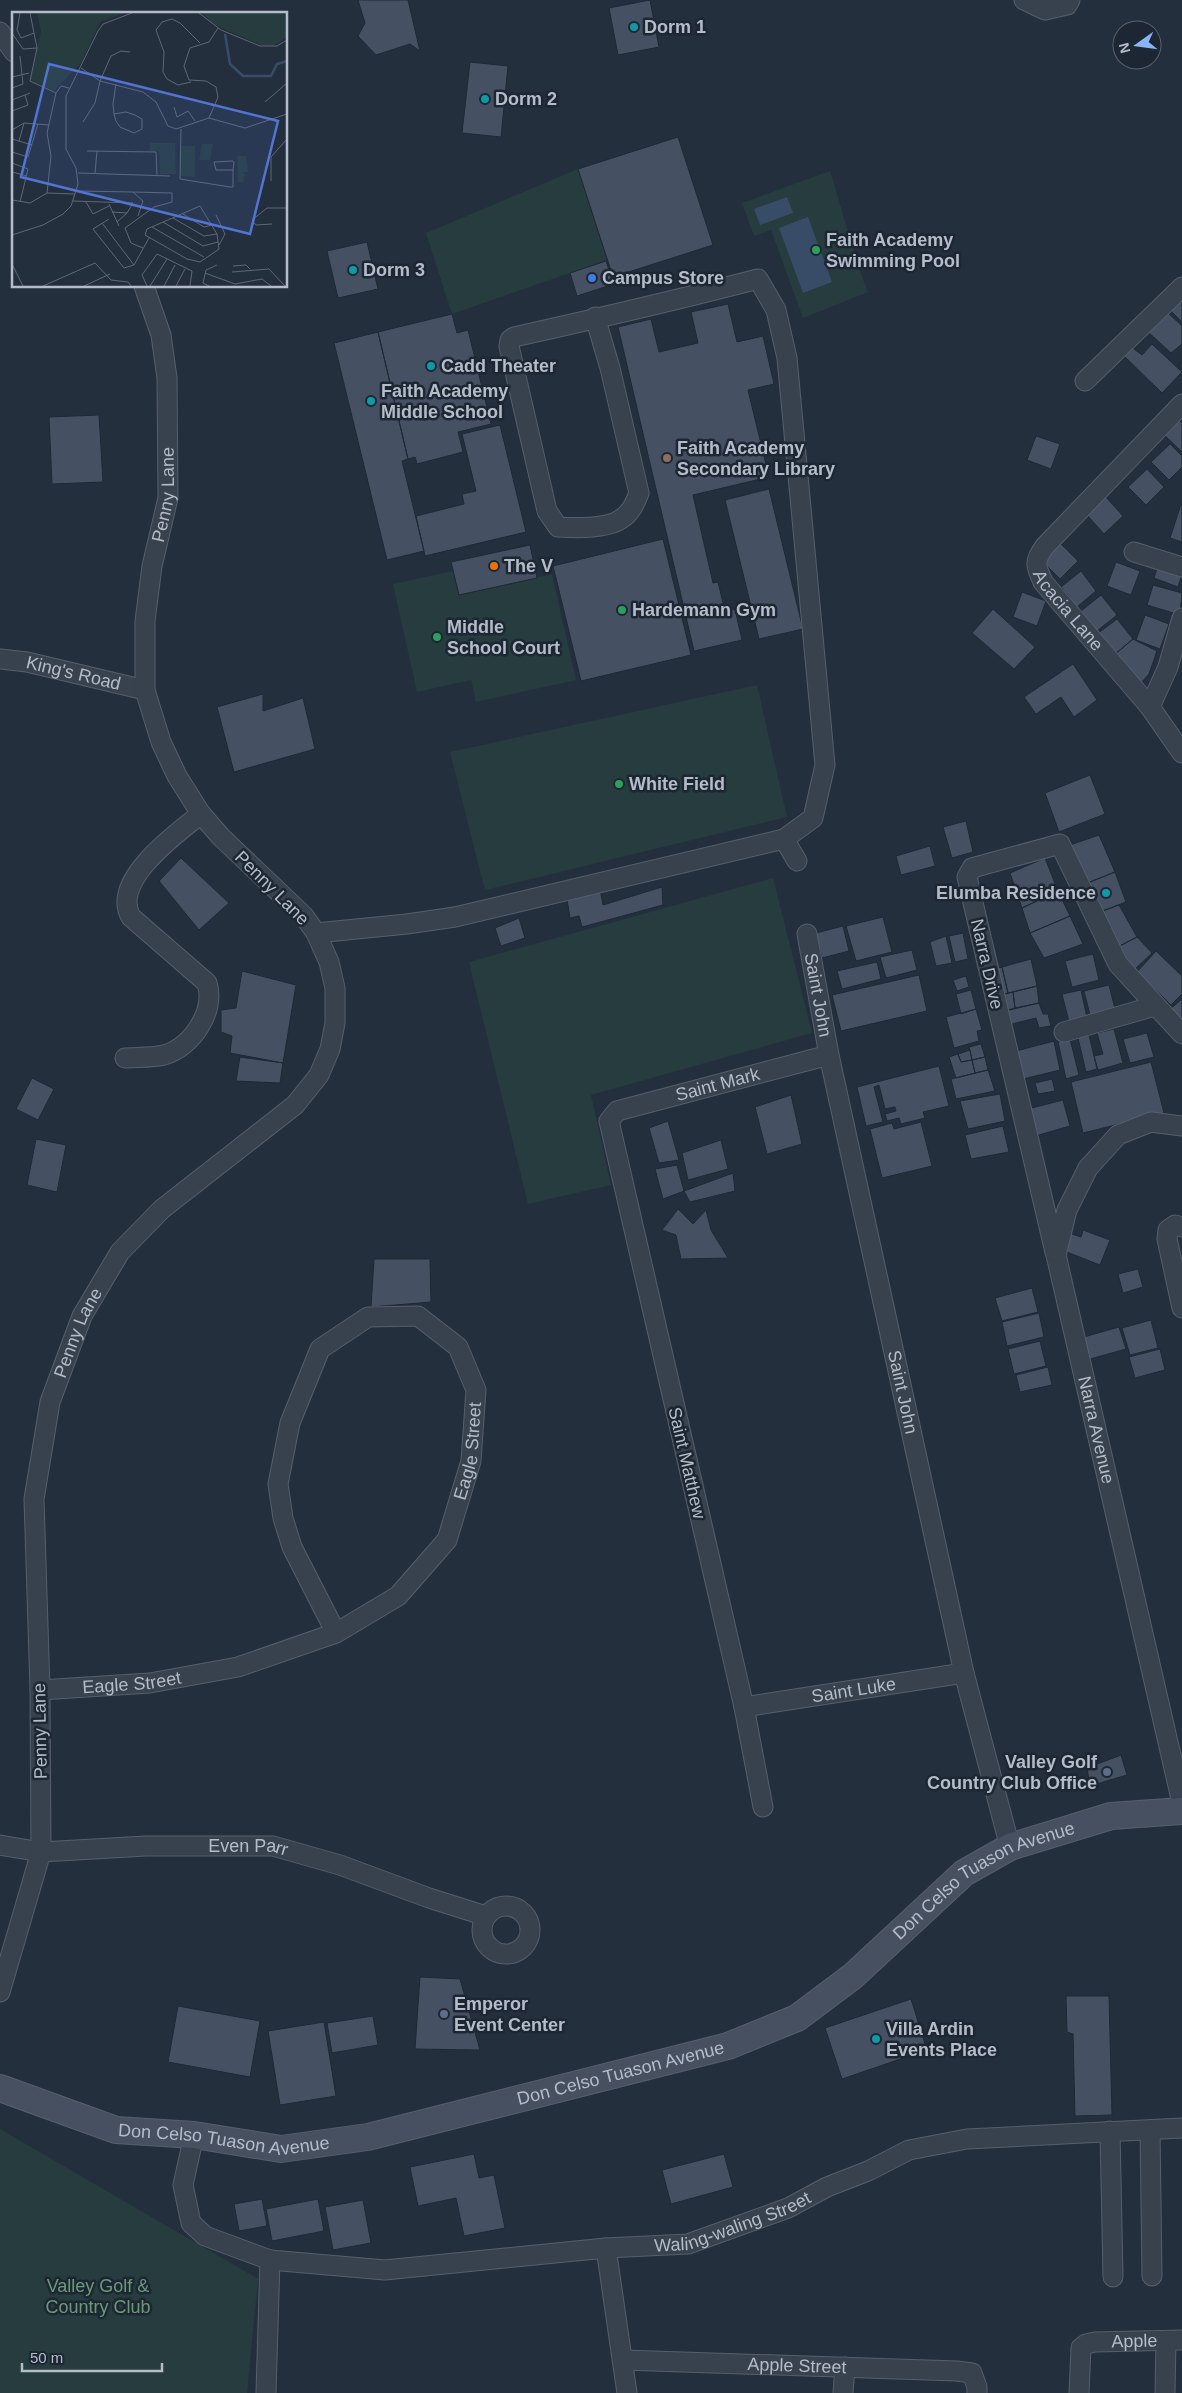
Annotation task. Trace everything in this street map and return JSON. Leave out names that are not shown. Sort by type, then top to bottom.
[{"type":"street","points":[[1024,0],[1045,10],[1067,5],[1070,0]]},
{"type":"street","points":[[0,32],[12,49]]},
{"type":"street","points":[[316,932],[407,924],[456,917],[784,839],[813,818],[825,765],[787,358],[776,310],[758,279],[514,337],[510,340],[508,346],[546,511],[558,526],[583,529],[621,520],[633,508],[639,493],[610,368],[595,318]]},
{"type":"street","points":[[1085,380],[1182,286]]},
{"type":"street","name":"Penny Lane","points":[[0,1992],[42,1852],[40,1690],[34,1498],[50,1402],[82,1316],[120,1252],[162,1208],[295,1105],[319,1075],[330,1049],[335,1023],[335,988],[329,962],[316,932],[304,916],[221,837],[201,814],[177,776],[161,742],[146,690],[145,621],[152,566],[168,498],[167,378],[161,335],[145,288]]},
{"type":"street","name":"Acacia Lane","points":[[1182,404],[1045,546],[1036,558],[1037,570],[1043,582],[1150,707],[1182,753]]},
{"type":"street","points":[[1134,552],[1182,567]]},
{"type":"street","points":[[1150,707],[1168,667],[1182,618]]},
{"type":"street","name":"King's Road","points":[[0,659],[27,662],[146,690]]},
{"type":"street","points":[[125,1058],[164,1055],[189,1041],[208,1010],[211,994],[207,982],[131,917],[126,908],[126,896],[143,865],[201,814]]},
{"type":"street","points":[[784,839],[797,861]]},
{"type":"street","name":"Narra Drive","points":[[1056,1255],[967,877],[968,872],[972,868],[1060,844],[1118,964],[1182,1034]]},
{"type":"street","name":"Saint John","points":[[807,934],[829,1055],[964,1672],[1010,1847]]},
{"type":"street","points":[[1064,1032],[1155,1006]]},
{"type":"street","name":"Saint Mark","points":[[609,1120],[617,1111],[829,1055]]},
{"type":"street","name":"Saint Matthew","points":[[609,1120],[744,1707],[763,1807]]},
{"type":"street","name":"Narra Avenue","points":[[1182,1126],[1151,1122],[1118,1135],[1088,1168],[1067,1210],[1056,1255],[1182,1803]]},
{"type":"street","points":[[1182,1227],[1175,1225],[1168,1230],[1167,1239],[1182,1308]]},
{"type":"street","name":"Eagle Street","points":[[40,1690],[150,1683],[238,1667],[336,1633],[398,1596],[447,1540],[471,1461],[476,1390],[458,1347],[418,1316],[368,1317],[320,1349],[290,1423],[278,1484],[283,1518],[292,1547],[336,1633]]},
{"type":"street","name":"Saint Luke","points":[[744,1707],[964,1672]]},
{"type":"street","name":"Don Celso Tuason Avenue","points":[[0,2088],[116,2130],[194,2136],[281,2149],[368,2137],[728,2046],[797,2018],[853,1976],[964,1873],[1010,1847],[1111,1816],[1182,1811]]},
{"type":"street","name":"Even Parr","points":[[0,1845],[42,1852],[146,1846],[273,1846],[340,1866],[486,1916]]},
{"type":"street","name":"Waling-waling Street","points":[[194,2136],[183,2185],[191,2223],[205,2236],[270,2260],[385,2270],[606,2248],[688,2244],[788,2208],[827,2187],[868,2171],[908,2150],[967,2139],[1182,2128]]},
{"type":"street","points":[[1150,2130],[1152,2276]]},
{"type":"street","points":[[1110,2131],[1112,2277]]},
{"type":"street","points":[[606,2248],[628,2393]]},
{"type":"street","points":[[266,2393],[270,2260]]},
{"type":"street","points":[[1165,2393],[1174,2341]]},
{"type":"street","name":"Apple","points":[[1079,2393],[1081,2348],[1086,2344],[1095,2342],[1174,2341]]},
{"type":"street","name":"Apple Street","points":[[623,2360],[972,2373],[977,2393]]},
{"type":"street","points":[[843,2393],[845,2368]]},
{"type":"green space","points":[[578,169],[607,260],[452,314],[426,233]]},
{"type":"green space","name":"Faith Academy Swimming Pool","points":[[830,171],[852,247],[868,292],[803,318],[771,230],[754,236],[742,203]]},
{"type":"green space","points":[[453,571],[459,595],[552,574],[576,680],[476,702],[471,680],[417,692],[393,584]]},
{"type":"green space","name":"White Field","points":[[757,685],[787,817],[485,890],[450,752]]},
{"type":"green space","points":[[773,878],[812,1033],[591,1095],[611,1185],[528,1204],[469,962]]},
{"type":"green space","name":"Valley Golf & Country Club","points":[[0,2129],[258,2279],[247,2393],[0,2393]]},
{"type":"water","points":[[787,197],[793,213],[760,225],[754,209]]},
{"type":"water","points":[[808,217],[832,282],[803,293],[779,228]]},
{"type":"building","points":[[358,0],[408,0],[420,51],[410,44],[376,55],[358,36],[365,23]]},
{"type":"building","name":"Dorm 1","points":[[650,0],[659,47],[618,55],[609,8]]},
{"type":"building","name":"Dorm 2","points":[[470,62],[508,66],[501,137],[462,133]]},
{"type":"building","points":[[678,137],[713,245],[613,277],[578,169]]},
{"type":"building","name":"Dorm 3","points":[[367,242],[378,289],[338,298],[327,251]]},
{"type":"building","name":"Campus Store","points":[[606,261],[614,284],[577,296],[570,273]]},
{"type":"building","points":[[1182,296],[1182,322],[1169,309]]},
{"type":"building","points":[[728,304],[737,342],[763,336],[774,384],[748,390],[769,477],[693,495],[713,583],[718,582],[725,611],[735,609],[742,640],[694,651],[618,327],[651,319],[659,352],[698,343],[691,312]]},
{"type":"building","points":[[1166,311],[1182,326],[1182,344],[1171,353],[1147,331]]},
{"type":"building","name":"Cadd Theater","points":[[452,314],[457,333],[468,330],[491,424],[458,432],[463,452],[417,464],[415,457],[408,459],[378,332]]},
{"type":"building","name":"Faith Academy Middle School","points":[[378,332],[408,459],[402,461],[424,551],[387,560],[334,343]]},
{"type":"building","points":[[1152,344],[1182,372],[1162,393],[1121,353],[1130,346],[1142,355]]},
{"type":"building","points":[[99,415],[103,482],[52,484],[49,417]]},
{"type":"building","points":[[1177,418],[1182,423],[1182,452],[1162,433]]},
{"type":"building","points":[[500,425],[526,532],[425,556],[416,516],[464,504],[462,494],[476,491],[462,434]]},
{"type":"building","points":[[1036,436],[1060,444],[1051,469],[1027,460]]},
{"type":"building","points":[[1170,444],[1182,456],[1182,467],[1169,480],[1151,462]]},
{"type":"building","points":[[1147,469],[1164,487],[1146,505],[1128,487]]},
{"type":"building","points":[[769,489],[803,629],[759,639],[725,500]]},
{"type":"building","points":[[1106,497],[1123,516],[1104,534],[1087,515]]},
{"type":"building","points":[[1182,504],[1182,542],[1170,538]]},
{"type":"building","name":"Hardemann Gym","points":[[663,539],[691,655],[581,681],[553,566]]},
{"type":"building","points":[[1060,543],[1078,561],[1060,579],[1042,561]]},
{"type":"building","name":"The V","points":[[530,545],[537,578],[459,595],[451,562]]},
{"type":"building","points":[[1116,562],[1140,571],[1131,595],[1107,586]]},
{"type":"building","points":[[1159,562],[1182,574],[1178,587],[1154,578]]},
{"type":"building","points":[[1081,571],[1096,591],[1077,607],[1061,587]]},
{"type":"building","points":[[1153,585],[1182,593],[1180,615],[1147,605]]},
{"type":"building","points":[[1022,592],[1046,601],[1037,626],[1013,617]]},
{"type":"building","points":[[1101,595],[1117,615],[1097,631],[1081,611]]},
{"type":"building","points":[[993,609],[1035,647],[1014,669],[972,633]]},
{"type":"building","points":[[1145,615],[1169,624],[1160,649],[1136,640]]},
{"type":"building","points":[[1117,619],[1133,639],[1114,655],[1097,634]]},
{"type":"building","points":[[1133,639],[1157,651],[1149,674],[1139,685],[1114,655]]},
{"type":"building","points":[[1073,664],[1097,700],[1074,717],[1061,697],[1036,714],[1024,697]]},
{"type":"building","points":[[263,694],[263,711],[303,698],[315,749],[234,772],[217,707]]},
{"type":"building","points":[[1090,775],[1105,814],[1059,832],[1045,793]]},
{"type":"building","points":[[966,821],[973,852],[952,858],[943,827]]},
{"type":"building","points":[[1099,835],[1115,872],[1085,884],[1070,845]]},
{"type":"building","points":[[930,846],[935,866],[901,875],[896,856]]},
{"type":"building","points":[[181,858],[229,903],[199,930],[159,881]]},
{"type":"building","points":[[1045,858],[1058,891],[1022,908],[1010,873]]},
{"type":"building","name":"Elumba Residence","points":[[1115,872],[1126,902],[1097,913],[1085,884]]},
{"type":"building","points":[[662,887],[663,905],[582,927],[579,916],[570,918],[567,899],[600,889],[603,905]]},
{"type":"building","points":[[1058,891],[1070,916],[1030,933],[1022,908]]},
{"type":"building","points":[[1119,905],[1137,937],[1114,949],[1097,913]]},
{"type":"building","points":[[1070,916],[1083,944],[1044,958],[1030,933]]},
{"type":"building","points":[[883,917],[892,952],[856,961],[846,926]]},
{"type":"building","points":[[519,918],[525,938],[501,946],[495,928]]},
{"type":"building","points":[[843,926],[849,951],[822,958],[816,933]]},
{"type":"building","points":[[963,933],[968,959],[955,962],[949,936]]},
{"type":"building","points":[[946,936],[952,963],[936,966],[930,942]]},
{"type":"building","points":[[1137,937],[1152,953],[1133,971],[1114,949]]},
{"type":"building","points":[[912,950],[917,970],[886,978],[880,957]]},
{"type":"building","points":[[1156,951],[1182,976],[1182,994],[1171,1005],[1137,972]]},
{"type":"building","points":[[1093,954],[1099,980],[1072,987],[1065,961]]},
{"type":"building","points":[[1031,959],[1037,986],[1008,993],[1002,967]]},
{"type":"building","points":[[877,962],[881,979],[842,989],[837,971]]},
{"type":"building","points":[[1002,967],[1008,993],[996,996],[990,970]]},
{"type":"building","points":[[242,971],[296,985],[283,1063],[230,1053],[232,1036],[221,1032],[221,1010],[236,1008]]},
{"type":"building","points":[[919,975],[927,1011],[841,1031],[832,995]]},
{"type":"building","points":[[966,976],[969,987],[957,991],[953,980]]},
{"type":"building","points":[[1109,985],[1117,1017],[1092,1023],[1084,991]]},
{"type":"building","points":[[1037,986],[1039,1003],[1015,1008],[1013,992]]},
{"type":"building","points":[[971,990],[976,1009],[961,1014],[956,994]]},
{"type":"building","points":[[1081,990],[1088,1022],[1070,1026],[1062,994]]},
{"type":"building","points":[[1013,992],[1015,1008],[1000,1012],[996,996]]},
{"type":"building","points":[[1182,999],[1182,1025],[1169,1010]]},
{"type":"building","points":[[1039,1003],[1043,1014],[1048,1014],[1051,1026],[1039,1028],[1036,1018],[1008,1025],[1005,1011]]},
{"type":"building","points":[[976,1009],[982,1030],[977,1031],[979,1041],[954,1048],[946,1017]]},
{"type":"building","points":[[1114,1029],[1123,1063],[1098,1070],[1094,1056],[1103,1054],[1097,1033]]},
{"type":"building","points":[[1147,1033],[1154,1057],[1130,1063],[1123,1039]]},
{"type":"building","points":[[1089,1035],[1097,1069],[1086,1072],[1078,1038]]},
{"type":"building","points":[[1070,1039],[1079,1075],[1066,1079],[1058,1042]]},
{"type":"building","points":[[1054,1041],[1060,1070],[1023,1079],[1016,1051]]},
{"type":"building","points":[[981,1044],[985,1057],[972,1060],[969,1047]]},
{"type":"building","points":[[970,1050],[972,1060],[961,1062],[958,1054]]},
{"type":"building","points":[[958,1054],[961,1062],[972,1060],[975,1073],[956,1078],[949,1057]]},
{"type":"building","points":[[240,1057],[283,1063],[280,1083],[236,1081]]},
{"type":"building","points":[[985,1057],[988,1070],[975,1073],[972,1060]]},
{"type":"building","points":[[1151,1062],[1164,1113],[1083,1133],[1071,1082]]},
{"type":"building","points":[[939,1066],[949,1106],[923,1112],[925,1118],[901,1124],[899,1118],[887,1121],[885,1114],[896,1111],[895,1107],[885,1109],[879,1085],[874,1087],[883,1122],[866,1126],[857,1087]]},
{"type":"building","points":[[988,1070],[995,1091],[956,1099],[951,1079]]},
{"type":"building","points":[[32,1078],[54,1089],[38,1120],[16,1109]]},
{"type":"building","points":[[1052,1079],[1055,1091],[1038,1094],[1035,1083]]},
{"type":"building","points":[[1000,1094],[1005,1121],[968,1129],[960,1101]]},
{"type":"building","points":[[791,1095],[802,1144],[767,1154],[755,1107]]},
{"type":"building","points":[[1063,1100],[1070,1126],[1032,1137],[1024,1110]]},
{"type":"building","points":[[668,1121],[679,1160],[659,1163],[649,1128]]},
{"type":"building","points":[[921,1122],[932,1166],[882,1178],[870,1129],[892,1123],[894,1129]]},
{"type":"building","points":[[1003,1126],[1009,1152],[971,1159],[965,1135]]},
{"type":"building","points":[[36,1139],[66,1145],[57,1192],[27,1185]]},
{"type":"building","points":[[721,1140],[728,1169],[688,1180],[682,1153]]},
{"type":"building","points":[[677,1165],[684,1191],[663,1199],[655,1169]]},
{"type":"building","points":[[733,1173],[735,1191],[690,1202],[684,1191]]},
{"type":"building","points":[[678,1209],[693,1224],[706,1210],[711,1230],[728,1258],[681,1259],[676,1235],[662,1230]]},
{"type":"building","points":[[1083,1230],[1110,1240],[1100,1265],[1059,1249],[1066,1232],[1081,1237]]},
{"type":"building","points":[[374,1259],[430,1259],[431,1302],[371,1307]]},
{"type":"building","points":[[1138,1269],[1143,1287],[1123,1293],[1118,1274]]},
{"type":"building","points":[[1032,1288],[1038,1312],[1002,1321],[995,1298]]},
{"type":"building","points":[[1039,1313],[1044,1337],[1007,1346],[1002,1322]]},
{"type":"building","points":[[1151,1320],[1158,1348],[1130,1355],[1122,1328]]},
{"type":"building","points":[[1119,1327],[1126,1349],[1083,1361],[1077,1339]]},
{"type":"building","points":[[1040,1341],[1046,1366],[1014,1374],[1008,1349]]},
{"type":"building","points":[[1160,1349],[1165,1370],[1135,1378],[1129,1357]]},
{"type":"building","points":[[1048,1367],[1052,1385],[1020,1392],[1016,1375]]},
{"type":"building","name":"Valley Golf Country Club Office","points":[[1121,1755],[1127,1775],[1090,1786],[1087,1768]]},
{"type":"building","name":"Emperor Event Center","points":[[420,1977],[460,1979],[480,2050],[415,2049]]},
{"type":"building","points":[[1066,1996],[1109,1996],[1112,2115],[1075,2116],[1073,2034],[1067,2032]]},
{"type":"building","name":"Villa Ardin Events Place","points":[[911,1999],[927,2050],[842,2079],[825,2028]]},
{"type":"building","points":[[178,2006],[260,2021],[250,2077],[168,2062]]},
{"type":"building","points":[[373,2016],[378,2045],[332,2053],[327,2023]]},
{"type":"building","points":[[324,2022],[336,2096],[280,2105],[268,2031]]},
{"type":"building","points":[[474,2154],[479,2178],[494,2175],[505,2228],[464,2236],[456,2198],[418,2206],[410,2167]]},
{"type":"building","points":[[724,2154],[733,2187],[671,2204],[662,2170]]},
{"type":"building","points":[[262,2199],[267,2226],[239,2231],[234,2204]]},
{"type":"building","points":[[318,2199],[324,2231],[272,2241],[266,2209]]},
{"type":"building","points":[[363,2200],[371,2243],[333,2250],[325,2207]]},
{"type":"place","name":"Dorm 1","points":[[634,27]]},
{"type":"place","name":"Dorm 2","points":[[485,99]]},
{"type":"place","name":"Faith Academy Swimming Pool","points":[[816,250]]},
{"type":"place","name":"Dorm 3","points":[[353,270]]},
{"type":"place","name":"Campus Store","points":[[592,278]]},
{"type":"place","name":"Cadd Theater","points":[[431,366]]},
{"type":"place","name":"Faith Academy Middle School","points":[[371,401]]},
{"type":"place","name":"Faith Academy Secondary Library","points":[[667,458]]},
{"type":"place","name":"The V","points":[[494,566]]},
{"type":"place","name":"Hardemann Gym","points":[[622,610]]},
{"type":"place","name":"Middle School Court","points":[[437,637]]},
{"type":"place","name":"White Field","points":[[619,784]]},
{"type":"place","name":"Elumba Residence","points":[[1106,893]]},
{"type":"place","name":"Valley Golf Country Club Office","points":[[1107,1772]]},
{"type":"place","name":"Emperor Event Center","points":[[444,2014]]},
{"type":"place","name":"Villa Ardin Events Place","points":[[876,2039]]}]
